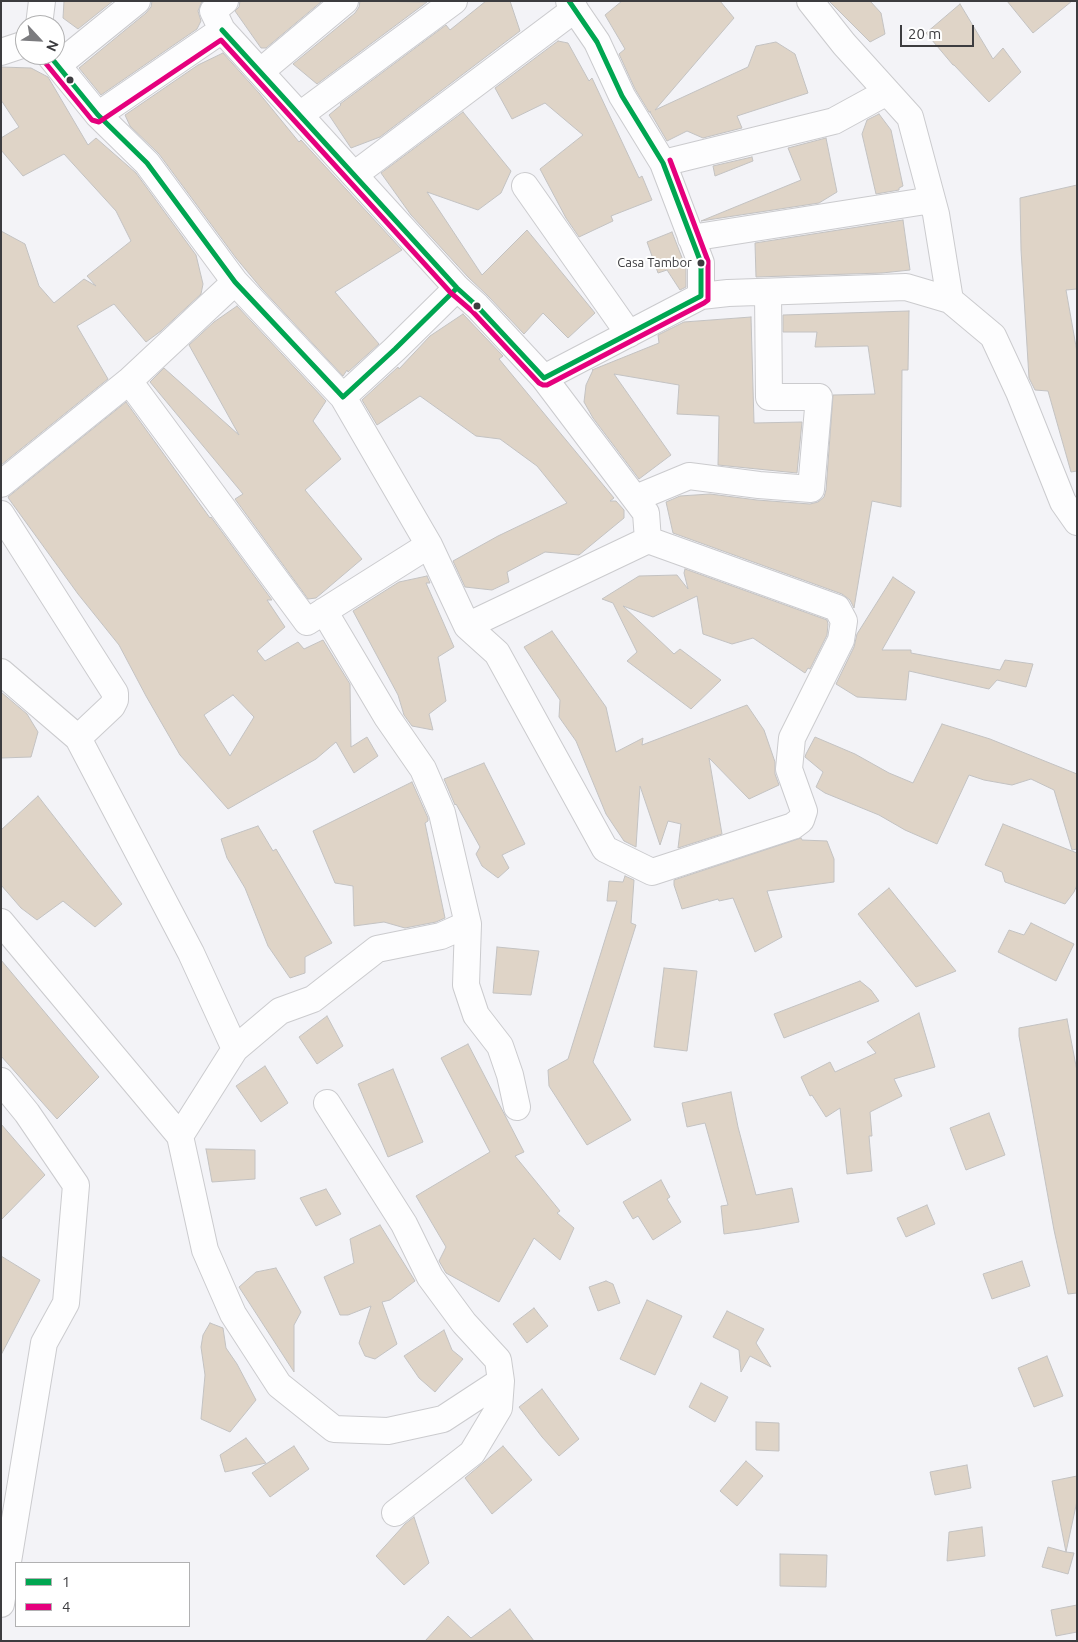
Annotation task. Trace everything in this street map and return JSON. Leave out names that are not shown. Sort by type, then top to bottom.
[{"type":"street","points":[[65,52],[137,1]]},
{"type":"street","points":[[225,1],[213,11],[222,30],[457,288],[477,306],[544,378],[646,512],[648,540]]},
{"type":"street","points":[[260,72],[345,1]]},
{"type":"street","points":[[300,115],[454,1]]},
{"type":"street","points":[[810,1],[844,44],[910,117],[936,214],[950,300]]},
{"type":"street","points":[[354,175],[572,5],[596,42],[622,96],[663,163],[701,263],[702,296]]},
{"type":"street","points":[[98,115],[222,30]]},
{"type":"street","points":[[1,52],[15,47]]},
{"type":"street","points":[[58,65],[98,115],[147,163],[234,282],[343,397],[429,545],[466,626],[497,653],[605,849],[652,872],[793,826],[801,820],[804,811],[789,768],[792,738],[841,640],[844,621],[836,608],[648,540],[466,626]]},
{"type":"street","points":[[663,163],[834,121],[887,92]]},
{"type":"street","points":[[525,186],[629,334]]},
{"type":"street","points":[[690,238],[932,200]]},
{"type":"street","points":[[1,484],[129,381],[234,282]]},
{"type":"street","points":[[544,378],[702,296],[728,293],[906,287],[950,300],[992,336],[1018,392],[1063,502],[1077,522]]},
{"type":"street","points":[[343,397],[457,288]]},
{"type":"street","points":[[636,498],[689,476],[759,485],[811,489],[819,397],[770,397],[768,293]]},
{"type":"street","points":[[129,381],[307,622],[429,545]]},
{"type":"street","points":[[1,514],[115,693],[115,700],[112,706],[78,738]]},
{"type":"street","points":[[324,612],[387,718],[423,769],[442,813],[468,924],[466,985],[476,1015],[500,1046],[510,1074],[517,1106]]},
{"type":"street","points":[[1,672],[78,738],[191,953],[235,1048]]},
{"type":"street","points":[[1,922],[180,1136],[206,1250],[233,1314],[279,1385],[334,1429],[388,1432],[443,1419],[501,1381]]},
{"type":"street","points":[[180,1136],[235,1048],[280,1011],[313,999],[377,949],[441,936],[468,924]]},
{"type":"street","points":[[1,1081],[28,1113],[76,1185],[66,1303],[44,1343],[1,1604]]},
{"type":"street","points":[[327,1103],[404,1224],[430,1277],[464,1323],[498,1360],[501,1381],[499,1408],[472,1452],[395,1512]]},
{"type":"building","points":[[64,1],[113,1],[78,29],[65,19],[65,15],[63,15]]},
{"type":"building","points":[[152,1],[202,1],[198,11],[201,21],[197,29],[101,95],[79,68],[146,13],[151,7]]},
{"type":"building","points":[[240,1],[321,2],[266,48],[261,48],[235,11],[239,7]]},
{"type":"building","points":[[360,1],[427,2],[317,84],[293,64],[355,13]]},
{"type":"building","points":[[486,1],[510,1],[520,31],[380,137],[351,148],[329,115],[340,104],[446,25],[450,30]]},
{"type":"building","points":[[622,1],[720,1],[734,18],[655,110],[748,67],[756,46],[776,42],[795,54],[808,93],[737,116],[742,128],[703,138],[687,131],[667,141],[635,89],[619,54],[625,49],[605,15]]},
{"type":"building","points":[[829,1],[870,1],[881,13],[885,34],[870,42]]},
{"type":"building","points":[[1007,1],[1072,1],[1033,33]]},
{"type":"building","points":[[960,4],[993,59],[1003,48],[1021,72],[989,102],[953,65],[926,33]]},
{"type":"building","points":[[558,41],[568,43],[589,81],[592,78],[639,178],[642,176],[652,200],[611,216],[613,221],[579,237],[566,218],[540,169],[583,135],[545,103],[512,119],[495,88]]},
{"type":"building","points":[[223,53],[299,142],[301,140],[402,250],[335,292],[379,344],[348,372],[347,370],[343,376],[261,288],[236,258],[159,154],[130,126],[125,115],[198,65]]},
{"type":"building","points":[[1,67],[31,68],[48,77],[88,145],[96,138],[136,173],[196,255],[203,284],[201,294],[161,331],[146,342],[114,304],[77,326],[108,379],[1,465],[1,231],[25,244],[39,286],[54,303],[84,279],[96,286],[87,276],[131,241],[116,211],[64,154],[23,176],[1,150],[1,138],[19,127],[1,100]]},
{"type":"building","points":[[463,112],[511,171],[501,193],[478,210],[427,192],[482,275],[527,230],[595,313],[568,338],[543,313],[524,334],[411,215],[381,173]]},
{"type":"building","points":[[879,114],[891,130],[903,186],[899,190],[876,194],[862,134],[867,120]]},
{"type":"building","points":[[826,138],[837,192],[819,203],[701,221],[801,180],[788,148]]},
{"type":"building","points":[[752,157],[753,161],[715,176],[713,166]]},
{"type":"building","points":[[1077,185],[1077,289],[1066,290],[1077,352],[1077,471],[1071,472],[1048,391],[1035,390],[1029,378],[1021,250],[1020,198]]},
{"type":"building","points":[[903,220],[910,270],[882,273],[756,277],[755,243]]},
{"type":"building","points":[[672,232],[686,268],[686,287],[680,290],[667,270],[658,273],[647,242]]},
{"type":"building","points":[[237,306],[326,401],[313,421],[341,459],[305,490],[362,559],[316,598],[308,599],[235,499],[243,494],[150,382],[164,368],[239,435],[189,345],[214,322]]},
{"type":"building","points":[[909,311],[908,370],[902,370],[901,507],[872,501],[854,608],[850,600],[842,594],[673,533],[666,502],[680,496],[710,494],[810,504],[818,502],[824,497],[833,395],[875,394],[868,346],[815,347],[817,332],[783,332],[783,315]]},
{"type":"building","points":[[463,314],[503,356],[499,359],[614,498],[610,501],[616,501],[624,510],[624,518],[579,555],[545,552],[507,572],[509,582],[492,590],[465,587],[453,561],[498,536],[567,503],[537,466],[500,439],[476,436],[420,396],[377,425],[362,400],[398,367],[399,369],[430,336]]},
{"type":"building","points":[[751,317],[754,423],[802,422],[797,473],[718,465],[719,416],[677,414],[679,385],[614,374],[671,455],[639,479],[593,418],[584,402],[586,385],[592,370],[659,343],[658,335],[684,322]]},
{"type":"building","points":[[126,402],[272,600],[267,600],[285,627],[257,651],[265,661],[298,642],[304,649],[323,640],[350,684],[351,747],[367,737],[378,756],[354,773],[336,742],[316,759],[228,809],[180,755],[119,645],[78,594],[8,497]],"holes":[[[233,695],[254,717],[230,756],[204,715]]]},
{"type":"building","points":[[685,569],[827,620],[827,635],[810,669],[808,668],[805,673],[753,638],[732,644],[703,634],[697,596],[653,617],[623,606],[674,654],[680,649],[721,680],[691,709],[627,661],[637,652],[613,603],[602,599],[639,576],[677,575],[688,589],[684,573]]},
{"type":"building","points":[[427,576],[430,583],[426,583],[454,647],[438,657],[446,701],[429,714],[433,730],[412,726],[404,715],[398,695],[353,611],[399,582]]},
{"type":"building","points":[[893,577],[915,592],[882,650],[911,650],[911,653],[1000,670],[1005,660],[1033,664],[1026,687],[997,680],[989,689],[909,671],[906,700],[857,697],[836,684],[854,647],[857,634]]},
{"type":"building","points":[[552,631],[606,707],[616,752],[643,738],[642,745],[747,705],[764,730],[775,762],[775,774],[779,785],[749,799],[709,758],[722,834],[678,848],[681,824],[668,821],[660,845],[640,786],[636,847],[624,841],[606,814],[576,741],[559,717],[560,700],[524,647]]},
{"type":"building","points":[[1,692],[27,714],[38,732],[31,757],[1,758]]},
{"type":"building","points":[[942,724],[990,739],[1077,774],[1077,849],[1072,850],[1054,790],[1031,779],[1012,785],[969,775],[937,844],[905,830],[879,815],[825,793],[816,787],[823,772],[805,757],[815,737],[855,754],[889,773],[913,783]]},
{"type":"building","points":[[484,763],[525,844],[502,855],[509,868],[498,878],[482,866],[476,854],[480,847],[455,805],[444,779]]},
{"type":"building","points":[[412,782],[428,818],[428,821],[425,823],[445,918],[436,922],[405,928],[384,922],[354,926],[353,886],[335,883],[313,831]]},
{"type":"building","points":[[38,796],[122,904],[95,927],[63,901],[37,920],[21,908],[1,885],[1,830]]},
{"type":"building","points":[[1003,824],[1077,853],[1077,885],[1065,904],[1005,882],[1002,872],[985,865]]},
{"type":"building","points":[[258,826],[273,851],[276,849],[332,943],[305,957],[305,973],[290,978],[268,946],[245,888],[227,858],[221,839]]},
{"type":"building","points":[[801,838],[802,840],[827,841],[834,859],[834,882],[767,891],[782,937],[755,952],[733,898],[719,901],[718,899],[682,909],[674,880]]},
{"type":"building","points":[[625,876],[634,880],[631,923],[636,925],[593,1062],[631,1120],[587,1145],[549,1086],[548,1070],[568,1059],[617,901],[607,901],[609,881],[623,882]]},
{"type":"building","points":[[889,888],[956,971],[916,987],[858,914]]},
{"type":"building","points":[[1031,923],[1074,944],[1056,981],[998,952],[1009,930],[1024,935]]},
{"type":"building","points":[[497,947],[539,951],[531,995],[493,993]]},
{"type":"building","points":[[1,960],[99,1077],[57,1119],[1,1056]]},
{"type":"building","points":[[664,968],[697,971],[687,1051],[654,1047]]},
{"type":"building","points":[[860,981],[871,990],[879,1001],[784,1038],[774,1014]]},
{"type":"building","points":[[919,1013],[935,1067],[894,1079],[902,1096],[870,1112],[872,1136],[869,1136],[872,1171],[847,1174],[840,1108],[826,1117],[812,1095],[810,1096],[801,1077],[830,1062],[835,1072],[876,1053],[867,1042]]},
{"type":"building","points":[[327,1016],[343,1046],[317,1064],[299,1037]]},
{"type":"building","points":[[1067,1019],[1077,1071],[1077,1293],[1068,1294],[1054,1230],[1019,1036],[1019,1028]]},
{"type":"building","points":[[468,1044],[524,1152],[515,1156],[560,1211],[557,1213],[574,1228],[560,1260],[534,1238],[499,1302],[446,1273],[439,1261],[446,1247],[416,1196],[490,1152],[441,1058]]},
{"type":"building","points":[[265,1066],[288,1103],[261,1122],[236,1086]]},
{"type":"building","points":[[393,1069],[423,1142],[388,1157],[358,1084]]},
{"type":"building","points":[[731,1092],[756,1195],[792,1188],[799,1222],[724,1234],[721,1206],[728,1205],[705,1123],[687,1127],[682,1103]]},
{"type":"building","points":[[989,1113],[1005,1155],[966,1170],[950,1128]]},
{"type":"building","points":[[1,1124],[45,1175],[1,1220]]},
{"type":"building","points":[[206,1149],[255,1150],[255,1179],[212,1182]]},
{"type":"building","points":[[661,1180],[670,1197],[667,1199],[681,1222],[653,1240],[638,1216],[633,1219],[623,1202]]},
{"type":"building","points":[[326,1189],[341,1214],[316,1226],[300,1198]]},
{"type":"building","points":[[927,1205],[935,1224],[906,1237],[897,1218]]},
{"type":"building","points":[[380,1225],[415,1281],[390,1300],[382,1302],[397,1344],[375,1359],[365,1356],[359,1343],[371,1306],[348,1315],[340,1315],[324,1277],[354,1263],[350,1239]]},
{"type":"building","points":[[1,1256],[40,1280],[1,1355]]},
{"type":"building","points":[[1022,1261],[1030,1286],[992,1299],[983,1274]]},
{"type":"building","points":[[276,1268],[301,1312],[294,1325],[294,1372],[239,1287],[256,1272]]},
{"type":"building","points":[[606,1281],[613,1284],[620,1303],[598,1311],[589,1287]]},
{"type":"building","points":[[647,1300],[682,1316],[655,1375],[620,1359]]},
{"type":"building","points":[[534,1308],[548,1326],[527,1343],[513,1324]]},
{"type":"building","points":[[727,1311],[764,1329],[756,1343],[771,1367],[750,1356],[741,1372],[739,1350],[713,1337]]},
{"type":"building","points":[[210,1323],[223,1328],[226,1348],[237,1364],[256,1400],[230,1432],[201,1419],[205,1375],[201,1347],[203,1335]]},
{"type":"building","points":[[444,1330],[452,1350],[463,1359],[435,1392],[419,1378],[404,1356]]},
{"type":"building","points":[[1047,1356],[1063,1396],[1034,1407],[1018,1368]]},
{"type":"building","points":[[701,1383],[728,1397],[715,1422],[689,1407]]},
{"type":"building","points":[[542,1389],[579,1439],[559,1456],[519,1407]]},
{"type":"building","points":[[756,1422],[779,1423],[779,1451],[756,1450]]},
{"type":"building","points":[[246,1438],[266,1463],[225,1472],[220,1455]]},
{"type":"building","points":[[294,1446],[309,1469],[270,1497],[252,1473]]},
{"type":"building","points":[[503,1446],[532,1480],[492,1514],[465,1478]]},
{"type":"building","points":[[746,1461],[763,1476],[737,1506],[720,1491]]},
{"type":"building","points":[[967,1465],[971,1488],[935,1495],[930,1472]]},
{"type":"building","points":[[1077,1476],[1077,1501],[1066,1552],[1052,1481]]},
{"type":"building","points":[[414,1517],[429,1563],[404,1585],[376,1556],[405,1524]]},
{"type":"building","points":[[982,1527],[985,1556],[947,1561],[949,1532]]},
{"type":"building","points":[[1048,1547],[1074,1553],[1068,1574],[1042,1567]]},
{"type":"building","points":[[780,1554],[827,1555],[826,1587],[780,1586]]},
{"type":"building","points":[[1077,1605],[1077,1632],[1056,1636],[1051,1610]]},
{"type":"building","points":[[510,1609],[534,1641],[425,1641],[448,1616],[471,1638]]},
{"type":"transit line","name":"1","points":[[222,30],[457,288],[477,306],[544,378],[701,296],[701,263],[663,163],[622,96],[597,42],[569,1]]},
{"type":"transit line","name":"4","points":[[47,65],[92,120],[99,122],[221,40],[451,293],[472,311],[539,383],[543,385],[547,385],[708,300],[708,261],[670,160]]},
{"type":"transit line","name":"1","points":[[57,65],[98,115],[147,163],[235,282],[343,397],[457,288]]},
{"type":"place","name":"Casa Tambor","points":[[701,263]]}]
